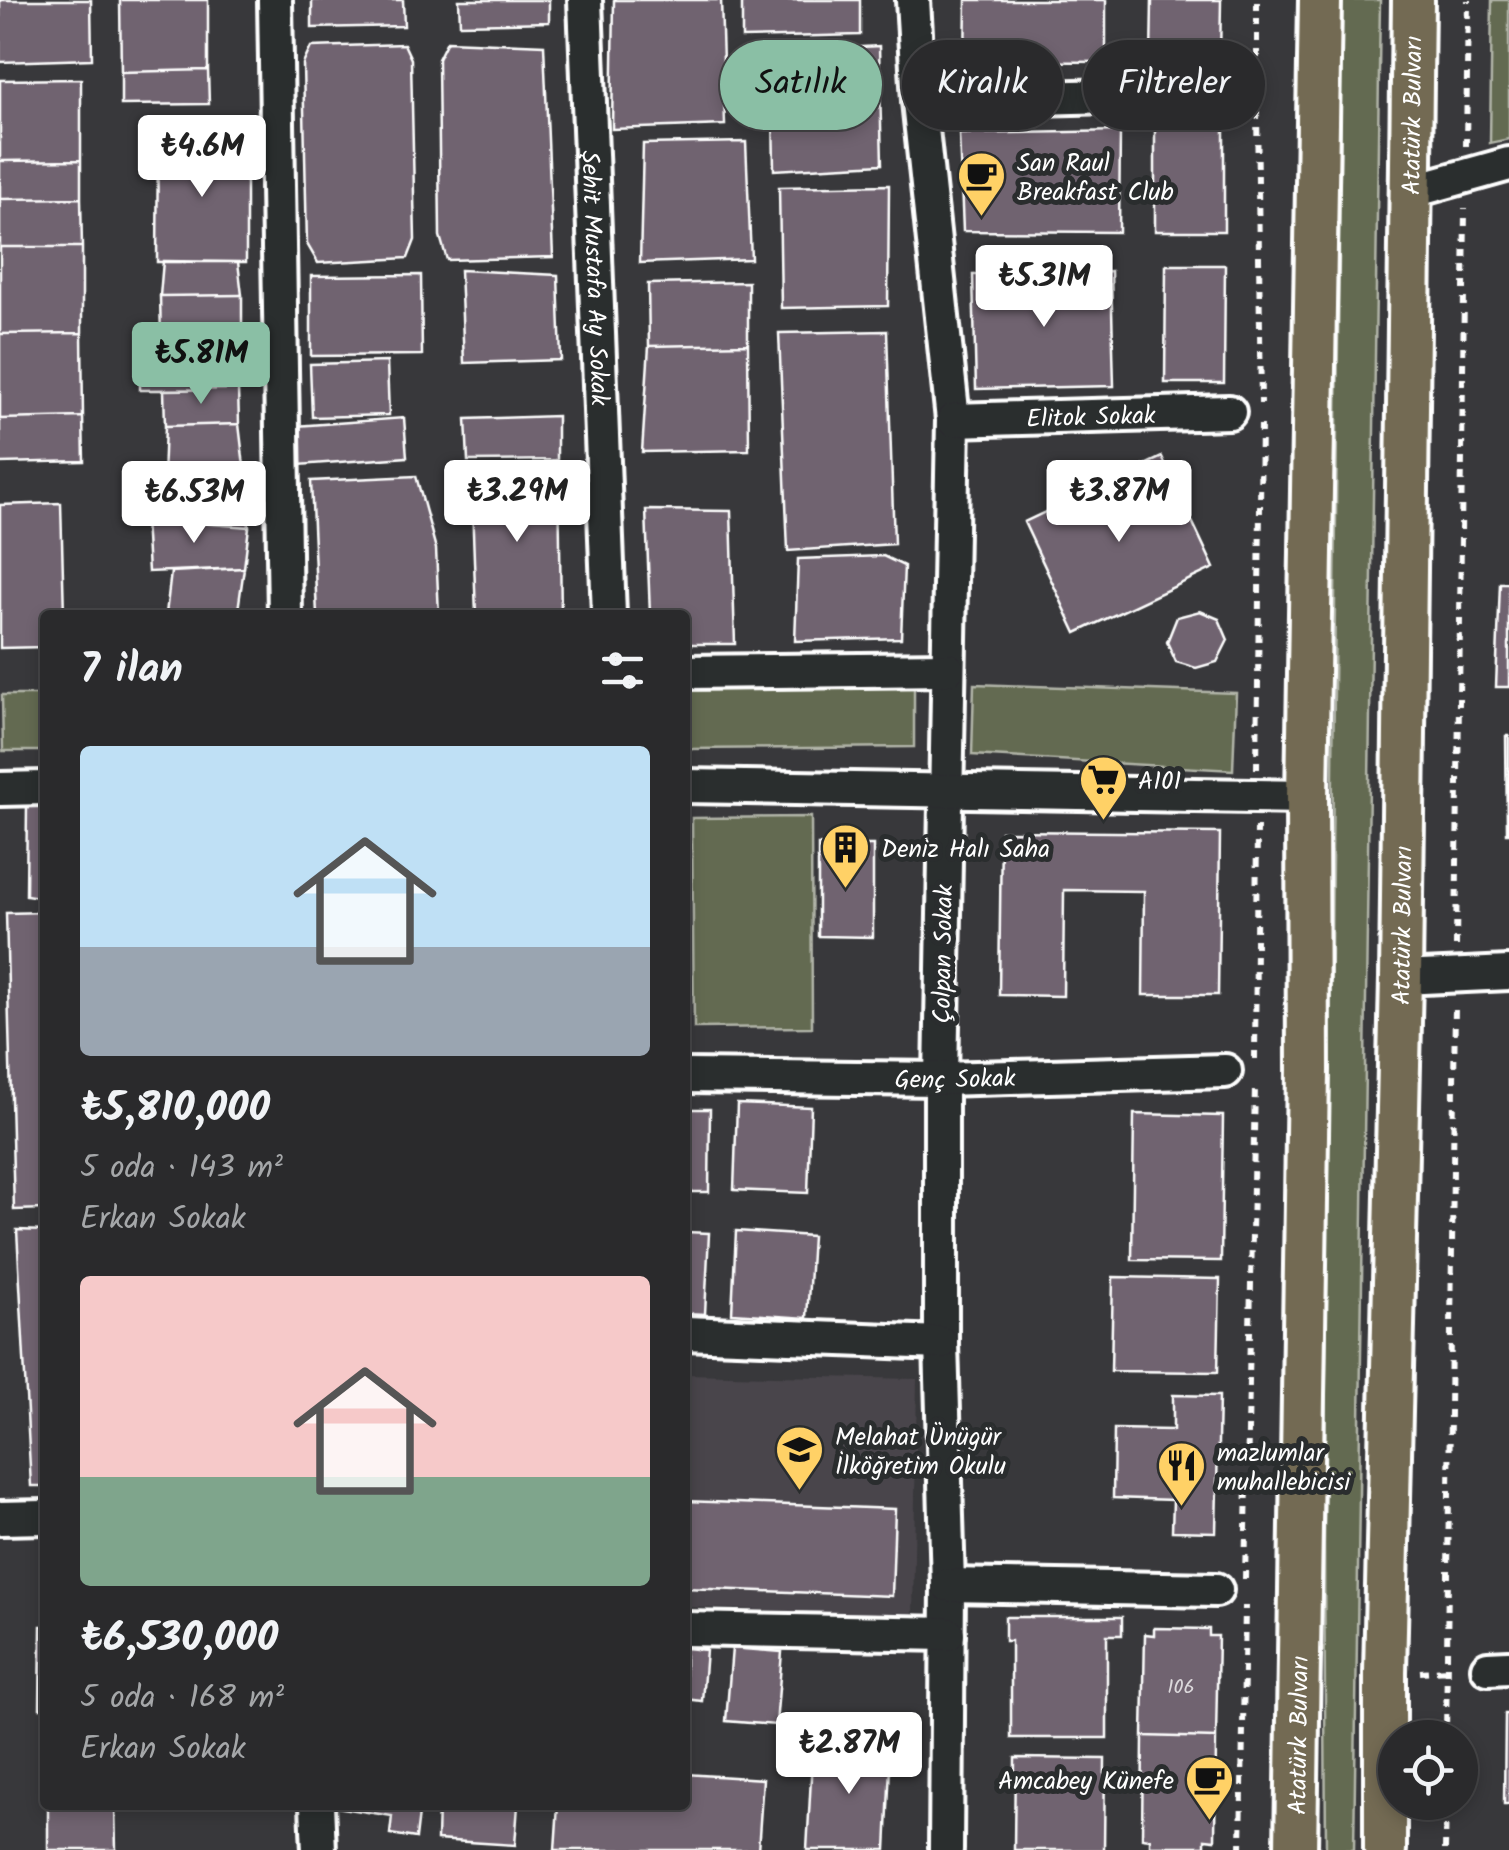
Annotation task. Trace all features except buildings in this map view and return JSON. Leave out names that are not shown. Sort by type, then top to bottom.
[{"type":"main road","name":"Atatürk Bulvarı","points":[[1296,1850],[1320,0]]},
{"type":"main road","name":"Atatürk Bulvarı","points":[[1385,1850],[1413,0]]},
{"type":"street","points":[[275,0],[285,610]]},
{"type":"street","name":"Şehit Mustafa Ay Sokak","points":[[585,0],[609,610]]},
{"type":"street","name":"Çolpan Sokak","points":[[913,0],[915,40]]},
{"type":"street","name":"Çolpan Sokak","points":[[922,130],[953,420],[941,1079],[941,1343],[948,1584],[946,1850]]},
{"type":"street","points":[[1412,190],[1509,164]]},
{"type":"street","name":"Elitok Sokak","points":[[953,420],[1229,412]]},
{"type":"street","points":[[690,672],[948,669]]},
{"type":"street","points":[[690,786],[1307,797]]},
{"type":"street","points":[[0,789],[40,788]]},
{"type":"street","points":[[1401,978],[1509,973]]},
{"type":"street","name":"Genç Sokak","points":[[690,1076],[941,1079],[1224,1071]]},
{"type":"street","points":[[690,1334],[941,1343]]},
{"type":"street","points":[[0,1518],[40,1517]]},
{"type":"street","points":[[948,1584],[1216,1590]]},
{"type":"street","points":[[690,1630],[948,1634]]},
{"type":"street","points":[[317,1810],[319,1850]]},
{"type":"path","points":[[1241,1850],[1261,412],[1257,0]]},
{"type":"path","points":[[1446,1720],[1468,0]]},
{"type":"path","points":[[1385,1673],[1499,1668]]},
{"type":"path","points":[[1445,1850],[1446,1820]]},
{"type":"shaded area","name":"Melahat Ünügür İlköğretim Okulu","points":[[690,1374],[917,1379],[913,1616],[690,1607]]},
{"type":"green space","points":[[1342,0],[1380,0],[1354,1850],[1326,1850],[1324,1545]]},
{"type":"green space","points":[[1492,0],[1509,0],[1509,139],[1490,143]]},
{"type":"green space","points":[[974,684],[1236,693],[1233,770],[972,755]]},
{"type":"green space","points":[[914,685],[914,747],[690,749],[690,687]]},
{"type":"green space","points":[[2,695],[40,695],[40,751],[3,751]]},
{"type":"green space","points":[[811,817],[812,1027],[694,1028],[692,818]]},
{"type":"place","name":"San Raul Breakfast Club","points":[[982,218]]},
{"type":"place","name":"A101","points":[[1103,822]]},
{"type":"place","name":"Deniz Halı Saha","points":[[846,890]]},
{"type":"place","name":"Melahat Ünügür İlköğretim Okulu","points":[[800,1492]]},
{"type":"place","name":"mazlumlar muhallebicisi","points":[[1182,1508]]},
{"type":"place","name":"Amcabey Künefe","points":[[1209,1822]]}]
